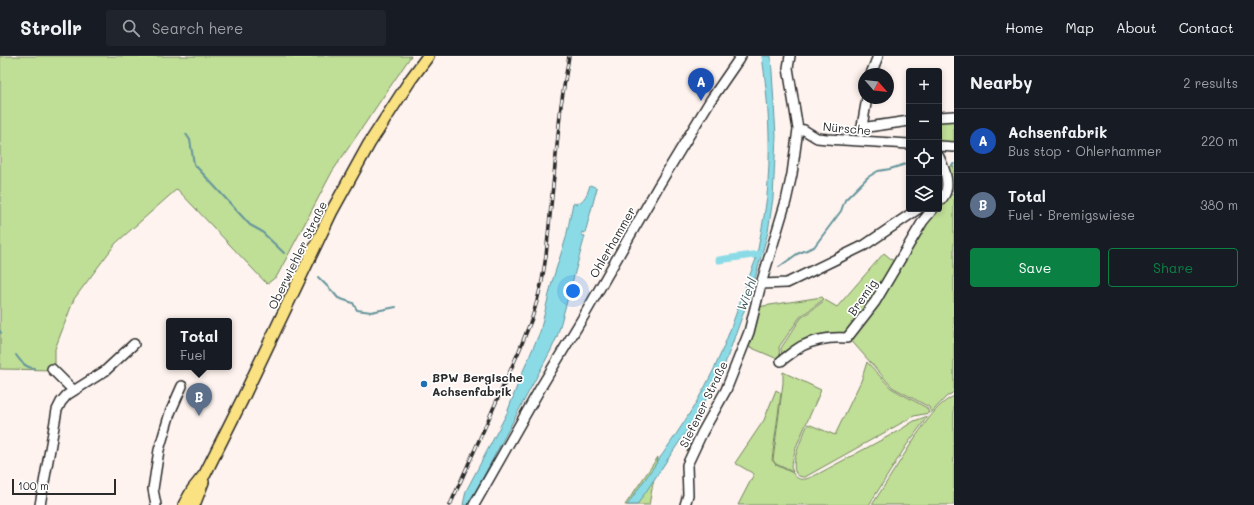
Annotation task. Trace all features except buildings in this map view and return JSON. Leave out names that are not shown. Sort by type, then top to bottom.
[{"type":"main road","name":"Oberwiehler Straße","points":[[184,505],[193,489],[205,474],[242,400],[320,234],[369,144],[428,56]]},
{"type":"main road","name":"Oberwiehler Straße","points":[[194,505],[202,488],[205,474]]},
{"type":"street","name":"Ohlerhammer","points":[[474,505],[659,185],[710,101],[741,56]]},
{"type":"street","points":[[790,56],[788,68],[798,130]]},
{"type":"street","points":[[873,68],[878,56]]},
{"type":"street","points":[[860,142],[866,104]]},
{"type":"street","points":[[942,117],[954,116]]},
{"type":"street","points":[[862,128],[906,121]]},
{"type":"street","name":"Nürsche","points":[[798,130],[804,130],[817,138],[906,144]]},
{"type":"street","name":"Siefener Straße","points":[[685,505],[688,495],[688,465],[702,433],[726,390],[749,332],[761,284],[786,201],[792,174],[798,130]]},
{"type":"street","points":[[942,146],[954,147]]},
{"type":"street","points":[[942,163],[944,167],[946,192],[942,197]]},
{"type":"street","points":[[761,284],[787,283],[865,245],[914,212]]},
{"type":"street","name":"Bremig","points":[[781,361],[802,346],[817,340],[837,337],[847,338],[875,302],[923,221],[930,212]]},
{"type":"street","points":[[40,505],[57,410],[64,398],[73,390],[105,371],[134,344]]},
{"type":"street","points":[[52,369],[73,390]]},
{"type":"street","points":[[156,505],[153,489],[159,450],[170,413],[182,386]]},
{"type":"green space","points":[[0,56],[411,56],[332,172],[277,276],[267,284],[177,189],[116,243],[74,299],[55,349],[55,370],[0,369]]},
{"type":"green space","points":[[954,118],[954,145],[942,143],[942,120]]},
{"type":"green space","points":[[954,166],[954,191],[948,191],[945,167]]},
{"type":"green space","points":[[949,194],[954,195],[954,392],[946,397],[931,413],[929,407],[892,387],[849,338],[933,212],[942,212],[942,201]]},
{"type":"green space","points":[[884,253],[896,263],[874,302],[845,336],[816,339],[782,359],[781,348],[801,318],[825,300],[837,307]]},
{"type":"green space","points":[[822,297],[824,299],[800,317],[779,347],[780,360],[745,345],[757,307]]},
{"type":"green space","points":[[867,362],[891,388],[927,408],[929,413],[914,416],[805,477],[798,475],[795,471],[794,463],[799,445],[808,424],[835,435],[861,381]]},
{"type":"green space","points":[[783,372],[821,390],[796,447],[791,467],[793,472],[776,464],[773,460],[783,383]]},
{"type":"green space","points":[[776,390],[781,393],[772,460],[776,465],[793,473],[801,479],[818,474],[914,421],[928,416],[906,446],[869,505],[738,505],[754,474],[735,463],[764,420]]},
{"type":"green space","points":[[954,396],[954,505],[872,505],[928,419],[937,408]]},
{"type":"green space","points":[[658,457],[649,505],[625,505]]},
{"type":"water","name":"Wiehl","points":[[762,56],[771,56],[776,136],[773,198],[768,232],[752,289],[723,369],[696,417],[637,505],[627,505],[674,438],[706,385],[726,340],[756,259],[754,258],[758,249],[765,207],[769,166],[766,87]]},
{"type":"water","points":[[590,185],[597,188],[585,233],[582,232],[581,235],[585,236],[557,337],[472,498],[468,505],[463,505],[466,491],[507,413],[540,332],[552,282],[566,238],[573,203],[579,203],[583,199],[587,194]]},
{"type":"waterway","points":[[186,134],[190,140],[194,164],[250,225],[261,231],[284,253]]},
{"type":"waterway","points":[[779,267],[797,254],[814,247],[841,211],[845,200],[868,177],[878,171],[906,164]]},
{"type":"waterway","points":[[719,260],[759,254]]},
{"type":"waterway","points":[[318,277],[338,298],[353,303],[357,310],[371,312],[396,307]]},
{"type":"waterway","points":[[16,355],[24,364],[34,368]]},
{"type":"railway","points":[[450,505],[519,351],[537,301],[546,256],[561,105],[569,56]]},
{"type":"place","name":"Achsenfabrik","points":[[701,101]]},
{"type":"place","name":"BPW Bergische Achsenfabrik","points":[[424,384]]},
{"type":"place","name":"Total","points":[[199,416]]}]
